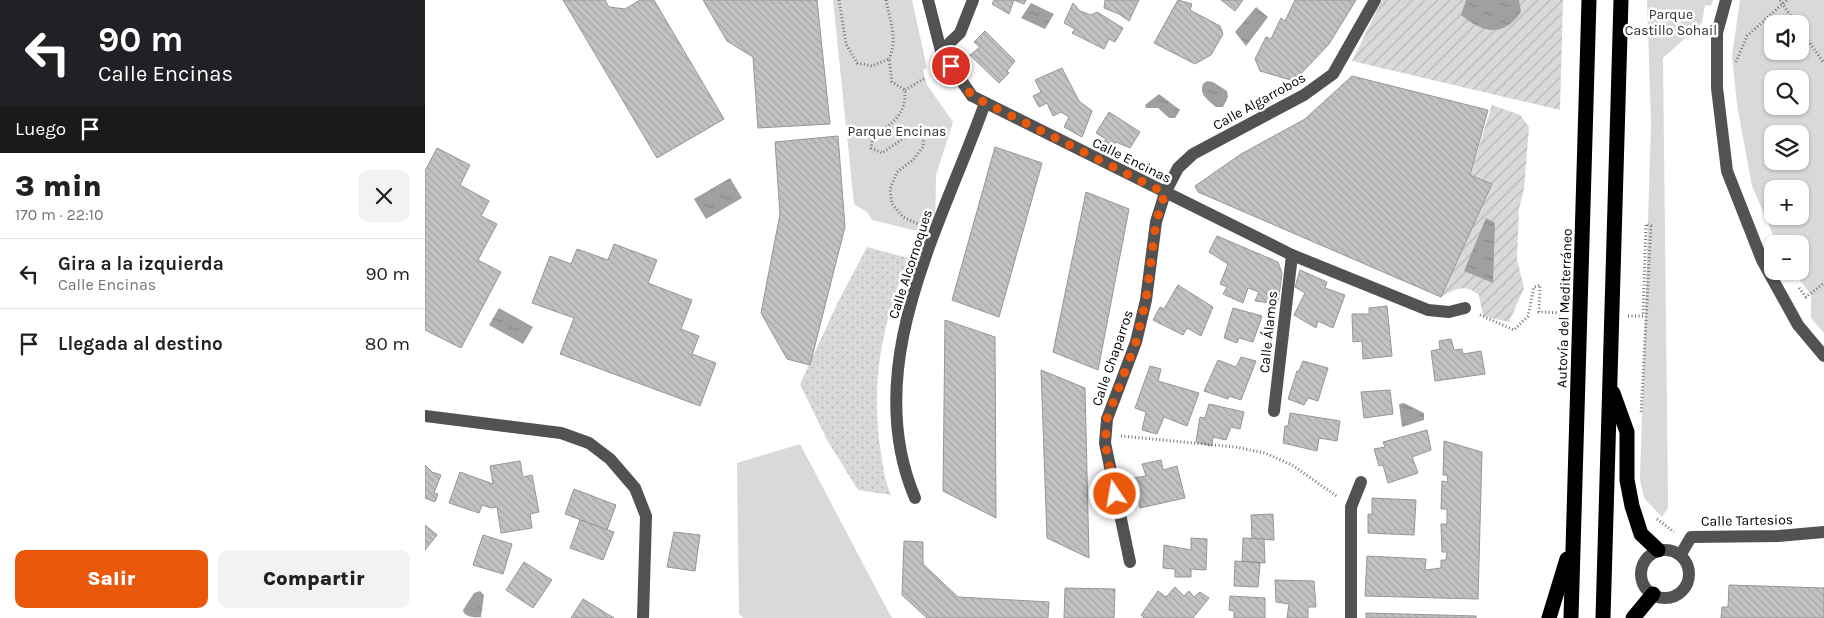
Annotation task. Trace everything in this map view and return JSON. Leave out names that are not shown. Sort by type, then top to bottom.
[{"type":"highway","name":"Autovía del Mediterráneo","points":[[1571,618],[1589,0]]},
{"type":"highway","points":[[1603,618],[1621,0]]},
{"type":"highway","points":[[1609,383],[1627,432],[1627,480],[1632,506],[1641,534],[1658,550]]},
{"type":"highway","points":[[1549,618],[1573,538]]},
{"type":"highway","points":[[1633,618],[1653,594]]},
{"type":"street","name":"Calle Encinas","points":[[928,0],[941,51],[972,96],[1292,256],[1428,310],[1449,312],[1465,308]]},
{"type":"street","points":[[941,51],[960,33],[973,0]]},
{"type":"street","name":"Calle Algarrobos","points":[[1165,193],[1178,168],[1193,154],[1304,95],[1333,74],[1375,0]]},
{"type":"street","points":[[1726,0],[1717,33],[1717,88],[1727,171],[1762,260],[1798,325],[1824,356]]},
{"type":"street","name":"Calle Alcornoques","points":[[915,498],[904,472],[898,444],[899,362],[907,314],[935,232],[985,103]]},
{"type":"street","name":"Calle Chaparros","points":[[1130,562],[1105,443],[1105,434],[1107,419],[1140,325],[1146,300],[1156,222],[1165,193]]},
{"type":"street","name":"Calle Álamos","points":[[1274,411],[1292,256]]},
{"type":"street","points":[[425,416],[561,433],[589,443],[611,459],[635,488],[646,516],[643,618]]},
{"type":"street","points":[[1351,618],[1351,507],[1361,482]]},
{"type":"street","name":"Calle Tartesios","points":[[1681,554],[1691,537],[1778,536],[1824,532]]},
{"type":"street","points":[[1658,550],[1674,550],[1681,554],[1689,567],[1690,575],[1685,589],[1672,597],[1664,598],[1653,594],[1643,585],[1641,568],[1650,554],[1658,550]]},
{"type":"path","points":[[839,0],[846,44],[857,63],[872,66],[889,59]]},
{"type":"path","points":[[886,0],[894,38],[893,49],[889,59],[891,82],[905,90]]},
{"type":"path","points":[[1733,67],[1747,36],[1781,2],[1787,0]]},
{"type":"path","points":[[1781,2],[1790,15]]},
{"type":"path","points":[[1809,42],[1824,63]]},
{"type":"path","points":[[905,90],[925,78]]},
{"type":"path","points":[[905,90],[906,104],[896,120],[873,137],[871,148],[882,153],[913,132],[923,131],[923,147],[913,160],[897,172],[890,189],[891,204],[903,217],[935,232]]},
{"type":"path","points":[[1641,418],[1650,269]]},
{"type":"path","points":[[1465,308],[1514,330],[1528,316],[1534,287],[1540,284]]},
{"type":"path","points":[[1797,284],[1806,297],[1824,284]]},
{"type":"path","points":[[1105,434],[1235,447],[1265,453],[1292,465],[1351,507]]},
{"type":"path","points":[[1653,515],[1673,532],[1691,537]]},
{"type":"green space","name":"Parque Encinas","points":[[833,0],[912,0],[927,68],[923,70],[927,85],[953,122],[936,175],[935,232],[917,231],[872,220],[867,212],[854,204]]},
{"type":"green space","points":[[1382,0],[1563,0],[1560,110],[1352,61]]},
{"type":"green space","name":"Parque Castillo Sohail","points":[[1647,0],[1713,0],[1711,6],[1705,5],[1702,23],[1663,58],[1668,508],[1662,517],[1644,498],[1640,480],[1651,123]]},
{"type":"green space","name":"Parque Castillo Sohail","points":[[1740,0],[1824,0],[1824,333],[1811,318],[1811,295],[1800,280],[1809,280],[1809,235],[1773,235],[1769,225],[1809,225],[1809,180],[1764,180],[1764,214],[1752,186],[1737,105],[1732,56]]},
{"type":"green space","points":[[1492,105],[1520,115],[1529,127],[1524,189],[1519,209],[1517,259],[1524,288],[1509,322],[1483,316],[1479,295],[1469,289],[1460,288],[1441,297],[1492,185],[1470,175]]},
{"type":"green space","points":[[867,247],[908,258],[886,325],[877,391],[879,439],[884,474],[891,495],[858,490],[827,440],[800,384],[838,302]]},
{"type":"green space","points":[[800,444],[892,618],[743,618],[739,614],[737,463]]},
{"type":"water","points":[[1466,0],[1519,0],[1521,12],[1507,26],[1493,30],[1485,29],[1461,15]]},
{"type":"water","points":[[1031,3],[1054,14],[1045,29],[1021,18]]},
{"type":"water","points":[[1256,7],[1268,17],[1246,46],[1235,32]]},
{"type":"water","points":[[1207,81],[1213,82],[1227,91],[1228,97],[1223,107],[1216,107],[1203,94],[1203,84]]},
{"type":"water","points":[[1159,94],[1180,110],[1175,118],[1169,118],[1158,108],[1146,108],[1145,105]]},
{"type":"water","points":[[730,178],[742,198],[706,219],[694,199]]},
{"type":"water","points":[[1486,218],[1495,223],[1493,283],[1464,271]]},
{"type":"water","points":[[499,308],[533,327],[523,344],[489,325]]},
{"type":"water","points":[[1404,403],[1424,413],[1424,420],[1402,427],[1399,404]]},
{"type":"water","points":[[480,591],[484,595],[481,617],[468,616],[463,610],[474,593]]},
{"type":"building","points":[[563,0],[605,0],[609,7],[625,9],[640,0],[654,0],[724,119],[657,158]]},
{"type":"building","points":[[703,0],[817,0],[830,124],[758,128],[753,57],[727,41]]},
{"type":"building","points":[[994,0],[1014,0],[1009,14],[992,4]]},
{"type":"building","points":[[1014,0],[1026,0],[1024,4]]},
{"type":"building","points":[[1105,0],[1139,0],[1129,21],[1119,14],[1104,8]]},
{"type":"building","points":[[1178,0],[1192,4],[1190,10],[1220,26],[1223,34],[1211,55],[1195,64],[1154,43]]},
{"type":"building","points":[[1221,0],[1243,0],[1235,11]]},
{"type":"building","points":[[1295,0],[1356,0],[1329,44],[1294,81],[1260,71],[1255,59],[1266,37],[1271,39],[1281,18],[1285,21]]},
{"type":"building","points":[[1073,3],[1080,11],[1091,15],[1097,12],[1123,28],[1115,42],[1109,39],[1104,49],[1072,33],[1075,29],[1064,23]]},
{"type":"building","points":[[985,31],[1015,61],[1007,71],[1009,73],[999,83],[970,55],[980,47],[974,42]]},
{"type":"building","points":[[1062,68],[1079,101],[1092,111],[1082,137],[1064,127],[1069,117],[1061,112],[1053,116],[1047,103],[1039,107],[1033,96],[1041,92],[1035,80]]},
{"type":"building","points":[[1352,76],[1488,110],[1470,175],[1492,184],[1441,297],[1198,192],[1195,186],[1241,154],[1305,119]]},
{"type":"building","points":[[1109,112],[1140,132],[1130,148],[1116,142],[1110,150],[1102,145],[1106,139],[1096,133]]},
{"type":"building","points":[[838,136],[845,227],[810,365],[787,359],[761,313],[780,214],[775,142]]},
{"type":"building","points":[[995,147],[1042,163],[999,317],[952,300]]},
{"type":"building","points":[[437,148],[470,165],[460,185],[489,201],[481,216],[497,224],[478,260],[501,272],[461,348],[425,330],[425,171]]},
{"type":"building","points":[[1086,192],[1129,209],[1098,370],[1053,352]]},
{"type":"building","points":[[1217,236],[1278,262],[1282,273],[1278,304],[1255,301],[1259,292],[1248,288],[1243,303],[1223,294],[1227,287],[1220,284],[1228,264],[1209,252]]},
{"type":"building","points":[[614,244],[657,260],[648,283],[692,300],[681,329],[699,336],[692,354],[716,363],[700,406],[560,354],[574,318],[532,303],[550,256],[571,264],[577,249],[608,260]]},
{"type":"building","points":[[1300,270],[1327,282],[1325,288],[1345,295],[1333,328],[1318,321],[1316,328],[1294,315],[1305,293],[1295,287]]},
{"type":"building","points":[[1178,285],[1213,307],[1201,336],[1187,328],[1183,335],[1153,320],[1160,307],[1164,309]]},
{"type":"building","points":[[1387,306],[1392,356],[1363,359],[1362,341],[1353,342],[1352,314],[1369,314],[1369,308]]},
{"type":"building","points":[[1233,308],[1262,316],[1253,342],[1239,338],[1237,343],[1224,338]]},
{"type":"building","points":[[945,320],[995,337],[996,518],[943,491]]},
{"type":"building","points":[[1451,339],[1454,350],[1462,349],[1463,354],[1481,351],[1485,374],[1435,381],[1431,351],[1440,349],[1439,341]]},
{"type":"building","points":[[1241,357],[1256,361],[1241,400],[1229,396],[1228,399],[1204,391],[1218,360],[1236,367]]},
{"type":"building","points":[[1303,361],[1328,368],[1318,401],[1308,398],[1304,405],[1288,399],[1297,371],[1299,371]]},
{"type":"building","points":[[1150,366],[1161,369],[1158,381],[1199,393],[1187,426],[1164,417],[1157,434],[1142,430],[1146,412],[1135,408]]},
{"type":"building","points":[[1041,370],[1085,388],[1089,558],[1047,538]]},
{"type":"building","points":[[1390,390],[1393,414],[1364,418],[1361,392]]},
{"type":"building","points":[[1209,404],[1244,412],[1240,429],[1231,427],[1226,440],[1213,437],[1212,446],[1196,442],[1200,417],[1205,418]]},
{"type":"building","points":[[1290,413],[1340,421],[1337,441],[1319,438],[1317,451],[1283,443],[1285,426],[1288,426]]},
{"type":"building","points":[[1427,430],[1431,450],[1412,457],[1418,473],[1388,483],[1383,465],[1379,466],[1374,449],[1385,447],[1383,442]]},
{"type":"building","points":[[1444,441],[1482,452],[1478,599],[1365,596],[1367,556],[1426,559],[1425,570],[1441,568],[1441,560],[1446,560],[1447,552],[1442,552],[1441,524],[1447,524],[1447,509],[1441,509],[1442,481],[1448,482],[1447,475],[1443,475]]},
{"type":"building","points":[[1161,460],[1163,470],[1177,466],[1185,498],[1140,508],[1133,478],[1146,476],[1142,464]]},
{"type":"building","points":[[520,461],[523,477],[532,475],[539,512],[530,514],[532,528],[501,533],[497,507],[491,508],[482,505],[479,513],[449,503],[460,472],[493,484],[490,466]]},
{"type":"building","points":[[425,465],[432,472],[441,475],[434,493],[438,494],[435,502],[425,498]]},
{"type":"building","points":[[574,489],[616,505],[607,530],[565,514]]},
{"type":"building","points":[[1372,498],[1416,500],[1414,535],[1368,533],[1368,514],[1372,515]]},
{"type":"building","points":[[1273,514],[1274,540],[1252,539],[1251,515]]},
{"type":"building","points":[[580,520],[614,532],[603,560],[570,548]]},
{"type":"building","points":[[425,525],[437,535],[425,550]]},
{"type":"building","points":[[674,532],[700,535],[695,571],[667,567]]},
{"type":"building","points":[[483,535],[512,544],[503,574],[473,565]]},
{"type":"building","points":[[1191,538],[1207,539],[1206,570],[1191,569],[1191,577],[1175,577],[1175,569],[1163,568],[1164,545],[1191,550]]},
{"type":"building","points":[[1243,538],[1264,539],[1265,563],[1242,561]]},
{"type":"building","points":[[904,541],[923,542],[923,564],[958,597],[1049,602],[1048,618],[927,618],[902,595]]},
{"type":"building","points":[[1235,561],[1260,563],[1258,587],[1234,586]]},
{"type":"building","points":[[524,562],[552,580],[533,608],[506,590]]},
{"type":"building","points":[[1275,580],[1314,581],[1316,607],[1308,607],[1308,618],[1287,618],[1289,604],[1276,602]]},
{"type":"building","points":[[1729,585],[1824,588],[1824,618],[1721,618],[1722,607],[1728,607]]},
{"type":"building","points":[[1175,587],[1184,596],[1189,591],[1194,597],[1200,592],[1209,598],[1193,618],[1144,618],[1141,615],[1158,591],[1166,597]]},
{"type":"building","points":[[1065,588],[1115,589],[1114,618],[1064,618]]},
{"type":"building","points":[[1230,596],[1265,598],[1265,618],[1234,618],[1234,611],[1229,610]]},
{"type":"building","points":[[583,599],[614,618],[571,618]]},
{"type":"building","points":[[1366,613],[1476,616],[1476,618],[1366,618]]},
{"type":"route","points":[[951,66],[972,96],[1165,193],[1156,222],[1146,300],[1136,342],[1107,419],[1105,443],[1115,494]]}]
